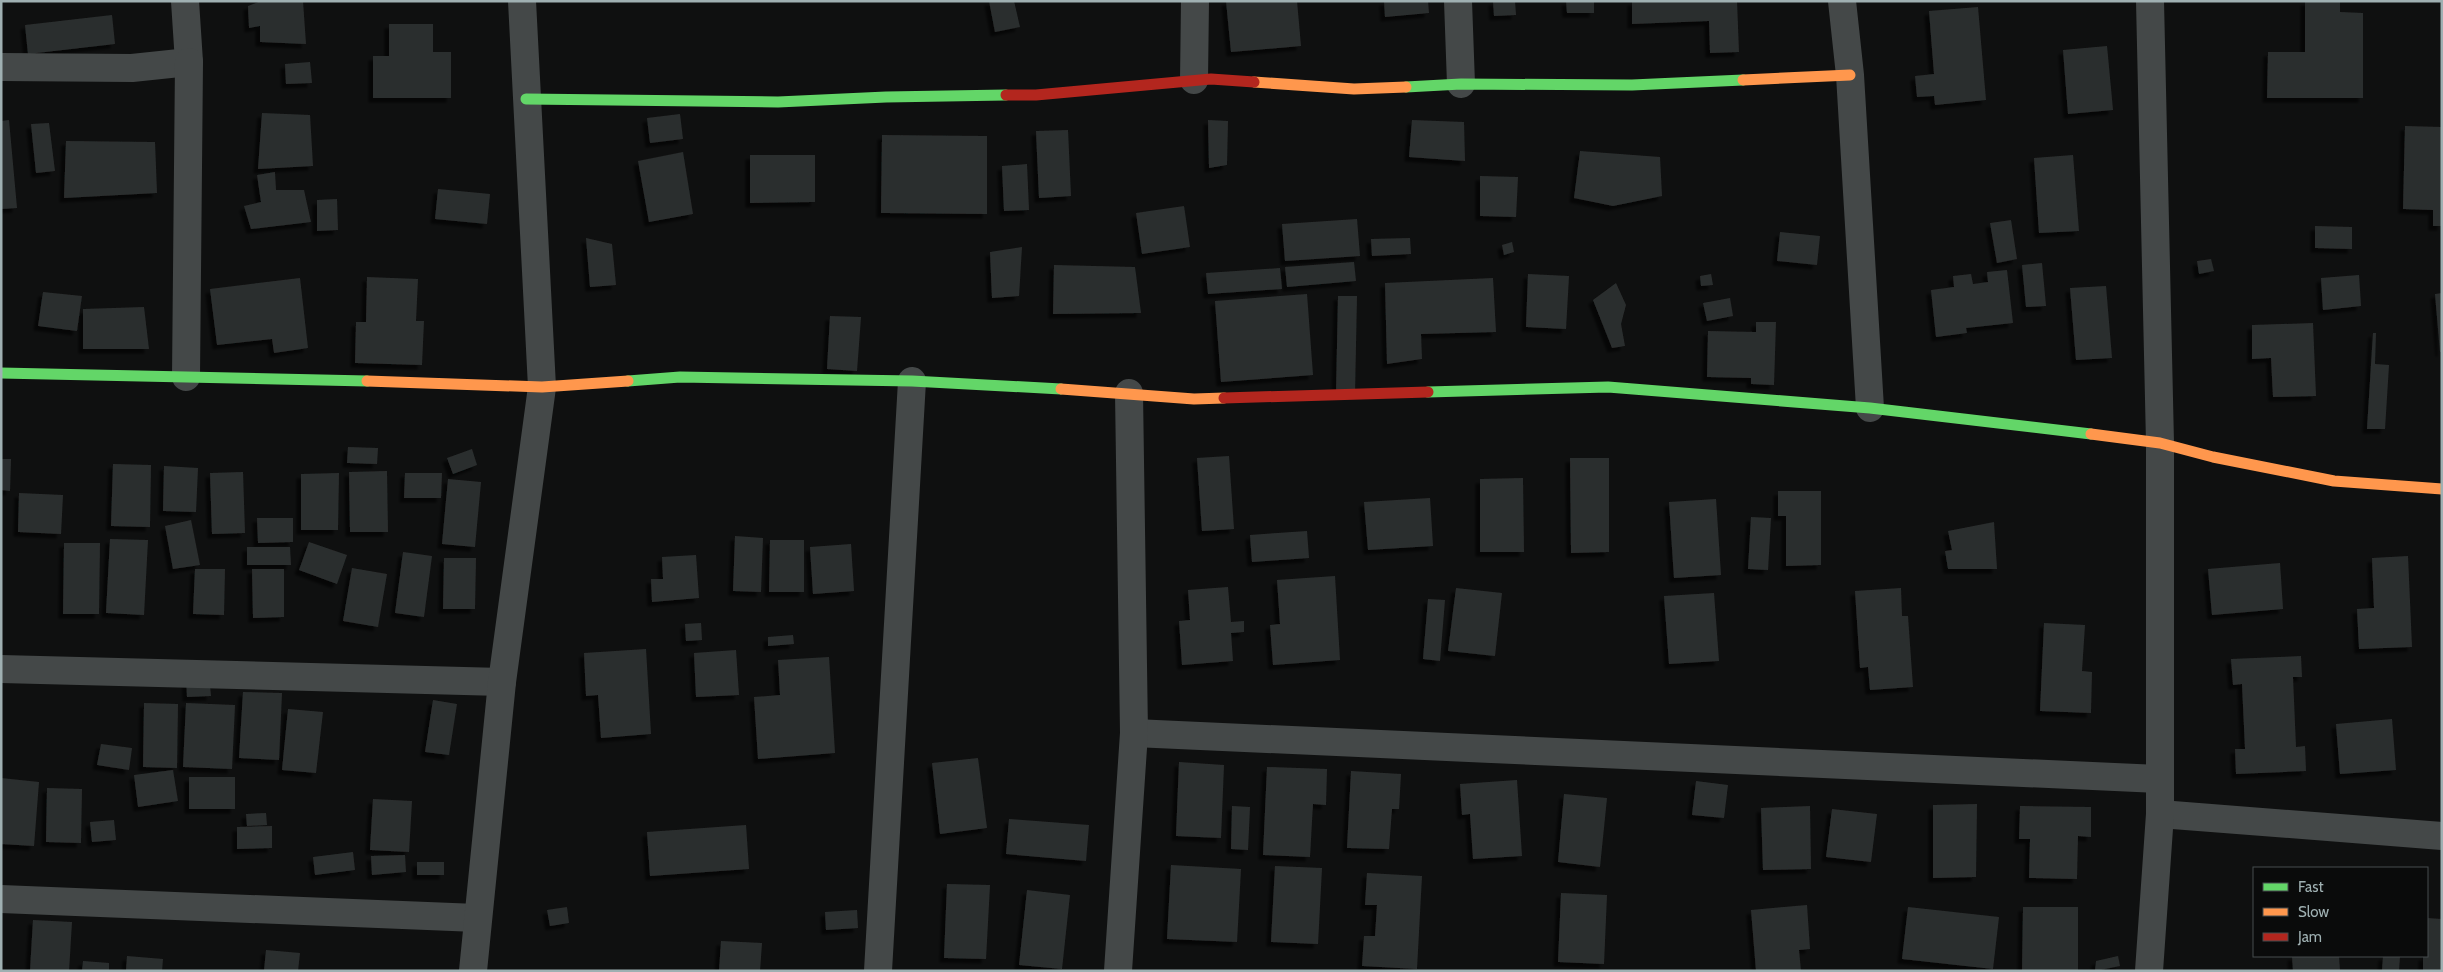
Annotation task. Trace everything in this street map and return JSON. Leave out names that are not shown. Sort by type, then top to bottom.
[{"type":"street","points":[[185,1],[189,62],[186,377]]},
{"type":"street","points":[[473,971],[502,682],[542,387],[522,1]]},
{"type":"street","points":[[1194,80],[1195,1]]},
{"type":"street","points":[[1458,1],[1461,84]]},
{"type":"street","points":[[1842,1],[1850,75],[1870,408]]},
{"type":"street","points":[[2149,971],[2160,814],[2160,443],[2150,1]]},
{"type":"street","points":[[1,67],[132,68],[189,62]]},
{"type":"street","points":[[526,99],[778,102],[886,97],[1036,95],[1194,80],[1224,79],[1354,89],[1461,84],[1632,85],[1850,75]]},
{"type":"street","points":[[1,373],[542,387],[680,377],[912,382],[1129,393],[1194,399],[1608,387],[1870,408],[2160,443],[2213,457],[2334,481],[2442,490]]},
{"type":"street","points":[[878,971],[912,382]]},
{"type":"street","points":[[1118,971],[1134,733],[1129,393]]},
{"type":"street","points":[[1,669],[502,682]]},
{"type":"street","points":[[1134,733],[2159,779]]},
{"type":"street","points":[[2160,814],[2442,836]]},
{"type":"street","points":[[1,899],[478,918]]},
{"type":"building","points":[[261,1],[303,1],[306,44],[260,42],[260,26],[249,28],[248,6]]},
{"type":"building","points":[[989,1],[1014,1],[1020,27],[995,32]]},
{"type":"building","points":[[1226,1],[1297,1],[1301,46],[1231,52]]},
{"type":"building","points":[[1384,1],[1428,1],[1429,13],[1385,17]]},
{"type":"building","points":[[1493,1],[1515,1],[1516,15],[1494,16]]},
{"type":"building","points":[[1566,1],[1594,1],[1594,13],[1567,13]]},
{"type":"building","points":[[1632,1],[1737,1],[1739,52],[1710,53],[1709,21],[1632,24]]},
{"type":"building","points":[[2305,1],[2340,1],[2340,12],[2363,13],[2363,98],[2267,98],[2268,52],[2305,52]]},
{"type":"building","points":[[1978,7],[1986,100],[1935,105],[1934,96],[1917,97],[1915,76],[1934,74],[1929,11]]},
{"type":"building","points":[[112,15],[115,44],[28,54],[25,25]]},
{"type":"building","points":[[389,24],[433,24],[433,52],[451,52],[451,98],[373,98],[373,56],[389,56]]},
{"type":"building","points":[[2107,46],[2113,110],[2068,114],[2063,50]]},
{"type":"building","points":[[310,62],[312,83],[286,84],[285,64]]},
{"type":"building","points":[[262,113],[310,115],[313,166],[258,169]]},
{"type":"building","points":[[680,114],[683,139],[650,143],[647,118]]},
{"type":"building","points":[[9,120],[17,208],[1,209],[1,121]]},
{"type":"building","points":[[1208,120],[1228,121],[1227,165],[1209,168]]},
{"type":"building","points":[[1412,120],[1464,122],[1465,161],[1409,157]]},
{"type":"building","points":[[49,123],[55,171],[36,173],[31,124]]},
{"type":"building","points":[[2405,126],[2442,127],[2442,226],[2433,226],[2433,210],[2403,209]]},
{"type":"building","points":[[1068,130],[1071,196],[1039,198],[1036,131]]},
{"type":"building","points":[[882,135],[987,136],[987,214],[881,213]]},
{"type":"building","points":[[66,141],[155,142],[157,193],[64,198]]},
{"type":"building","points":[[1580,151],[1660,157],[1662,196],[1613,206],[1574,198]]},
{"type":"building","points":[[683,152],[693,214],[649,222],[638,161]]},
{"type":"building","points":[[750,155],[815,155],[815,202],[750,203]]},
{"type":"building","points":[[2073,155],[2079,231],[2039,233],[2034,158]]},
{"type":"building","points":[[1027,164],[1029,210],[1004,211],[1002,166]]},
{"type":"building","points":[[275,172],[276,190],[304,190],[311,222],[251,229],[244,206],[261,202],[257,175]]},
{"type":"building","points":[[1480,176],[1518,177],[1516,217],[1480,216]]},
{"type":"building","points":[[438,189],[490,194],[487,224],[435,219]]},
{"type":"building","points":[[337,199],[338,230],[317,231],[317,200]]},
{"type":"building","points":[[1184,206],[1190,247],[1142,254],[1136,213]]},
{"type":"building","points":[[1357,219],[1360,256],[1285,261],[1282,224]]},
{"type":"building","points":[[2011,220],[2017,259],[1997,263],[1990,223]]},
{"type":"building","points":[[2315,226],[2352,227],[2352,249],[2315,248]]},
{"type":"building","points":[[1780,232],[1820,236],[1817,265],[1777,261]]},
{"type":"building","points":[[586,238],[612,244],[616,285],[590,287]]},
{"type":"building","points":[[1410,238],[1411,254],[1372,256],[1371,239]]},
{"type":"building","points":[[1512,242],[1514,252],[1504,255],[1502,245]]},
{"type":"building","points":[[1022,247],[1019,296],[992,298],[990,252]]},
{"type":"building","points":[[2211,259],[2214,271],[2199,274],[2197,261]]},
{"type":"building","points":[[1354,262],[1356,281],[1287,287],[1285,267]]},
{"type":"building","points":[[2042,263],[2046,306],[2026,307],[2022,265]]},
{"type":"building","points":[[1054,265],[1135,267],[1141,313],[1053,314]]},
{"type":"building","points":[[1280,268],[1282,289],[1208,294],[1206,273]]},
{"type":"building","points":[[2007,270],[2013,323],[1966,328],[1967,333],[1936,337],[1931,290],[1954,287],[1953,276],[1971,274],[1973,284],[1988,282],[1987,272]]},
{"type":"building","points":[[1528,274],[1569,276],[1566,329],[1526,327]]},
{"type":"building","points":[[1711,274],[1713,285],[1701,286],[1700,276]]},
{"type":"building","points":[[2359,275],[2361,306],[2323,310],[2321,278]]},
{"type":"building","points":[[367,277],[418,279],[416,321],[424,321],[422,365],[355,363],[356,322],[366,322]]},
{"type":"building","points":[[300,278],[308,348],[274,353],[272,339],[217,345],[210,289]]},
{"type":"building","points":[[1493,278],[1496,332],[1421,334],[1422,359],[1387,364],[1385,283]]},
{"type":"building","points":[[1616,283],[1626,305],[1621,324],[1625,346],[1612,348],[1593,300]]},
{"type":"building","points":[[2106,286],[2112,358],[2076,360],[2070,288]]},
{"type":"building","points":[[43,292],[82,296],[77,331],[38,326]]},
{"type":"building","points":[[2442,293],[2442,352],[2440,352],[2435,294]]},
{"type":"building","points":[[1307,294],[1313,375],[1221,382],[1215,301]]},
{"type":"building","points":[[1338,296],[1357,296],[1355,394],[1336,394]]},
{"type":"building","points":[[1730,298],[1733,316],[1707,321],[1703,303]]},
{"type":"building","points":[[144,307],[149,349],[83,349],[83,309]]},
{"type":"building","points":[[830,316],[861,317],[857,371],[827,369]]},
{"type":"building","points":[[1756,322],[1776,322],[1774,385],[1751,384],[1751,378],[1707,377],[1708,331],[1756,332]]},
{"type":"building","points":[[2313,323],[2316,396],[2273,397],[2271,358],[2252,359],[2252,325]]},
{"type":"building","points":[[2373,333],[2376,333],[2375,364],[2389,365],[2385,429],[2367,429]]},
{"type":"building","points":[[348,447],[378,448],[377,464],[347,463]]},
{"type":"building","points":[[472,449],[477,465],[453,474],[447,458]]},
{"type":"building","points":[[1229,456],[1234,529],[1202,531],[1197,458]]},
{"type":"building","points":[[1570,458],[1609,458],[1609,552],[1571,553]]},
{"type":"building","points":[[1,459],[11,459],[10,491],[1,490]]},
{"type":"building","points":[[113,464],[151,465],[150,527],[111,526]]},
{"type":"building","points":[[164,466],[198,468],[196,512],[163,511]]},
{"type":"building","points":[[387,471],[388,532],[350,532],[349,472]]},
{"type":"building","points":[[243,472],[245,533],[212,534],[210,473]]},
{"type":"building","points":[[339,473],[338,530],[301,530],[301,474]]},
{"type":"building","points":[[405,473],[442,473],[441,498],[404,498]]},
{"type":"building","points":[[1523,478],[1524,552],[1480,552],[1480,479]]},
{"type":"building","points":[[448,479],[481,482],[475,547],[442,544]]},
{"type":"building","points":[[1778,491],[1821,491],[1821,565],[1786,566],[1786,516],[1778,516]]},
{"type":"building","points":[[19,493],[63,495],[61,534],[18,532]]},
{"type":"building","points":[[1430,498],[1433,546],[1368,550],[1364,502]]},
{"type":"building","points":[[1716,499],[1721,575],[1674,578],[1669,502]]},
{"type":"building","points":[[1751,517],[1771,518],[1768,570],[1748,569]]},
{"type":"building","points":[[257,518],[293,518],[293,542],[258,543]]},
{"type":"building","points":[[191,520],[200,565],[173,569],[165,526]]},
{"type":"building","points":[[1994,522],[1997,569],[1948,569],[1945,551],[1952,550],[1948,531]]},
{"type":"building","points":[[1307,531],[1309,558],[1252,562],[1250,535]]},
{"type":"building","points":[[735,536],[763,538],[761,592],[733,591]]},
{"type":"building","points":[[110,539],[148,540],[144,615],[106,613]]},
{"type":"building","points":[[770,540],[804,540],[804,592],[769,592]]},
{"type":"building","points":[[309,542],[347,555],[337,584],[299,570]]},
{"type":"building","points":[[64,543],[100,543],[99,614],[63,614]]},
{"type":"building","points":[[851,544],[854,591],[813,594],[810,547]]},
{"type":"building","points":[[247,547],[290,547],[291,565],[247,565]]},
{"type":"building","points":[[403,552],[432,556],[424,617],[395,613]]},
{"type":"building","points":[[696,555],[699,598],[652,602],[651,579],[663,579],[662,557]]},
{"type":"building","points":[[2408,556],[2412,647],[2359,649],[2357,609],[2374,608],[2372,558]]},
{"type":"building","points":[[444,558],[476,558],[475,609],[443,609]]},
{"type":"building","points":[[2280,563],[2283,609],[2212,615],[2208,569]]},
{"type":"building","points":[[352,568],[387,574],[378,627],[343,621]]},
{"type":"building","points":[[195,569],[225,569],[224,615],[193,614]]},
{"type":"building","points":[[252,569],[284,569],[284,617],[253,618]]},
{"type":"building","points":[[1335,576],[1340,660],[1273,665],[1270,625],[1280,624],[1277,580]]},
{"type":"building","points":[[1228,587],[1231,622],[1244,621],[1244,632],[1231,633],[1233,661],[1182,665],[1179,621],[1190,620],[1188,590]]},
{"type":"building","points":[[1456,588],[1502,593],[1495,656],[1448,651]]},
{"type":"building","points":[[1901,588],[1902,616],[1908,616],[1913,687],[1870,690],[1868,667],[1860,668],[1855,591]]},
{"type":"building","points":[[1714,593],[1719,661],[1669,664],[1664,596]]},
{"type":"building","points":[[1428,599],[1445,600],[1440,661],[1423,659]]},
{"type":"building","points":[[701,623],[702,640],[686,641],[685,624]]},
{"type":"building","points":[[2044,623],[2085,625],[2082,671],[2092,672],[2091,713],[2040,711]]},
{"type":"building","points":[[793,635],[794,644],[768,646],[768,637]]},
{"type":"building","points":[[646,649],[651,734],[601,738],[598,695],[586,696],[584,653]]},
{"type":"building","points":[[736,650],[739,695],[696,697],[694,653]]},
{"type":"building","points":[[2301,656],[2302,677],[2293,677],[2296,747],[2305,746],[2306,771],[2236,774],[2235,749],[2245,749],[2242,684],[2233,685],[2231,659]]},
{"type":"building","points":[[829,657],[835,753],[758,759],[754,697],[780,695],[778,660]]},
{"type":"building","points":[[209,674],[211,696],[187,697],[186,676]]},
{"type":"building","points":[[243,692],[282,693],[279,760],[239,758]]},
{"type":"building","points":[[433,700],[457,704],[449,755],[425,752]]},
{"type":"building","points":[[144,703],[178,704],[177,768],[143,767]]},
{"type":"building","points":[[186,703],[235,705],[232,769],[183,767]]},
{"type":"building","points":[[288,709],[323,712],[316,773],[282,770]]},
{"type":"building","points":[[2392,719],[2396,770],[2340,774],[2336,724]]},
{"type":"building","points":[[101,744],[132,748],[129,770],[97,765]]},
{"type":"building","points":[[978,758],[987,828],[940,834],[932,763]]},
{"type":"building","points":[[1179,762],[1224,765],[1221,838],[1176,836]]},
{"type":"building","points":[[1267,767],[1327,769],[1326,805],[1313,804],[1310,857],[1263,855]]},
{"type":"building","points":[[173,770],[178,801],[138,807],[134,775]]},
{"type":"building","points":[[1351,771],[1401,774],[1399,809],[1392,809],[1389,849],[1347,848]]},
{"type":"building","points":[[189,777],[235,777],[235,809],[189,809]]},
{"type":"building","points":[[1,778],[39,782],[34,846],[1,844]]},
{"type":"building","points":[[1517,780],[1522,856],[1473,859],[1470,814],[1462,815],[1460,784]]},
{"type":"building","points":[[1696,781],[1728,785],[1724,818],[1692,815]]},
{"type":"building","points":[[47,788],[82,789],[81,843],[46,842]]},
{"type":"building","points":[[1564,794],[1607,798],[1600,867],[1558,862]]},
{"type":"building","points":[[373,799],[412,801],[409,852],[370,850]]},
{"type":"building","points":[[1977,804],[1976,877],[1933,878],[1933,805]]},
{"type":"building","points":[[1232,806],[1250,807],[1248,850],[1231,849]]},
{"type":"building","points":[[1810,806],[1811,869],[1763,870],[1761,808]]},
{"type":"building","points":[[2020,806],[2091,807],[2091,837],[2078,836],[2077,879],[2029,878],[2030,839],[2019,839]]},
{"type":"building","points":[[1832,809],[1877,814],[1871,862],[1826,857]]},
{"type":"building","points":[[266,813],[267,825],[247,826],[246,814]]},
{"type":"building","points":[[1009,819],[1089,825],[1086,861],[1006,854]]},
{"type":"building","points":[[114,820],[116,840],[92,842],[90,822]]},
{"type":"building","points":[[746,825],[749,869],[650,876],[647,832]]},
{"type":"building","points":[[272,826],[272,848],[237,849],[237,827]]},
{"type":"building","points":[[353,852],[355,870],[315,875],[313,857]]},
{"type":"building","points":[[405,855],[406,872],[372,875],[371,856]]},
{"type":"building","points":[[417,862],[444,862],[444,875],[417,875]]},
{"type":"building","points":[[1171,865],[1241,869],[1237,942],[1167,939]]},
{"type":"building","points":[[1275,866],[1322,868],[1318,944],[1271,942]]},
{"type":"building","points":[[1367,873],[1422,876],[1417,969],[1362,966],[1364,936],[1375,936],[1377,905],[1365,905]]},
{"type":"building","points":[[947,884],[990,885],[986,959],[944,958]]},
{"type":"building","points":[[1027,890],[1070,895],[1062,969],[1019,965]]},
{"type":"building","points":[[1561,893],[1607,895],[1604,964],[1558,962]]},
{"type":"building","points":[[1807,905],[1810,949],[1799,950],[1801,971],[1756,971],[1751,910]]},
{"type":"building","points":[[567,907],[569,923],[550,926],[547,910]]},
{"type":"building","points":[[1908,907],[1999,917],[1993,969],[1902,959]]},
{"type":"building","points":[[2023,907],[2078,907],[2078,971],[2022,971]]},
{"type":"building","points":[[857,910],[858,928],[826,930],[825,912]]},
{"type":"building","points":[[2428,918],[2442,919],[2442,971],[2423,971],[2423,957],[2428,957]]},
{"type":"building","points":[[33,920],[72,922],[69,971],[30,971]]},
{"type":"building","points":[[721,941],[762,943],[760,971],[719,971]]},
{"type":"building","points":[[266,950],[300,953],[298,971],[264,971]]},
{"type":"building","points":[[127,956],[163,959],[162,971],[126,971]]},
{"type":"building","points":[[2118,956],[2120,966],[2095,971],[2096,961]]},
{"type":"building","points":[[2292,957],[2339,957],[2340,971],[2293,971]]},
{"type":"building","points":[[2383,957],[2400,957],[2399,971],[2382,971]]},
{"type":"building","points":[[83,961],[109,963],[109,971],[82,971]]},
{"type":"traffic: fast","points":[[1406,87],[1461,84],[1632,85],[1743,80]]},
{"type":"traffic: fast","points":[[526,99],[778,102],[886,97],[1006,95]]},
{"type":"traffic: fast","points":[[1,373],[367,381]]},
{"type":"traffic: fast","points":[[628,381],[680,377],[912,381],[1061,389]]},
{"type":"traffic: fast","points":[[1428,392],[1608,387],[1870,408],[2091,434]]},
{"type":"traffic: slow","points":[[1743,80],[1850,75]]},
{"type":"traffic: slow","points":[[1254,82],[1354,89],[1406,87]]},
{"type":"traffic: slow","points":[[367,381],[542,387],[628,381]]},
{"type":"traffic: slow","points":[[1061,389],[1194,399],[1224,398]]},
{"type":"traffic: slow","points":[[2091,434],[2160,443],[2213,457],[2334,481],[2442,489]]},
{"type":"traffic: jam","points":[[1006,95],[1036,95],[1211,79],[1254,82]]},
{"type":"traffic: jam","points":[[1224,398],[1428,392]]}]
